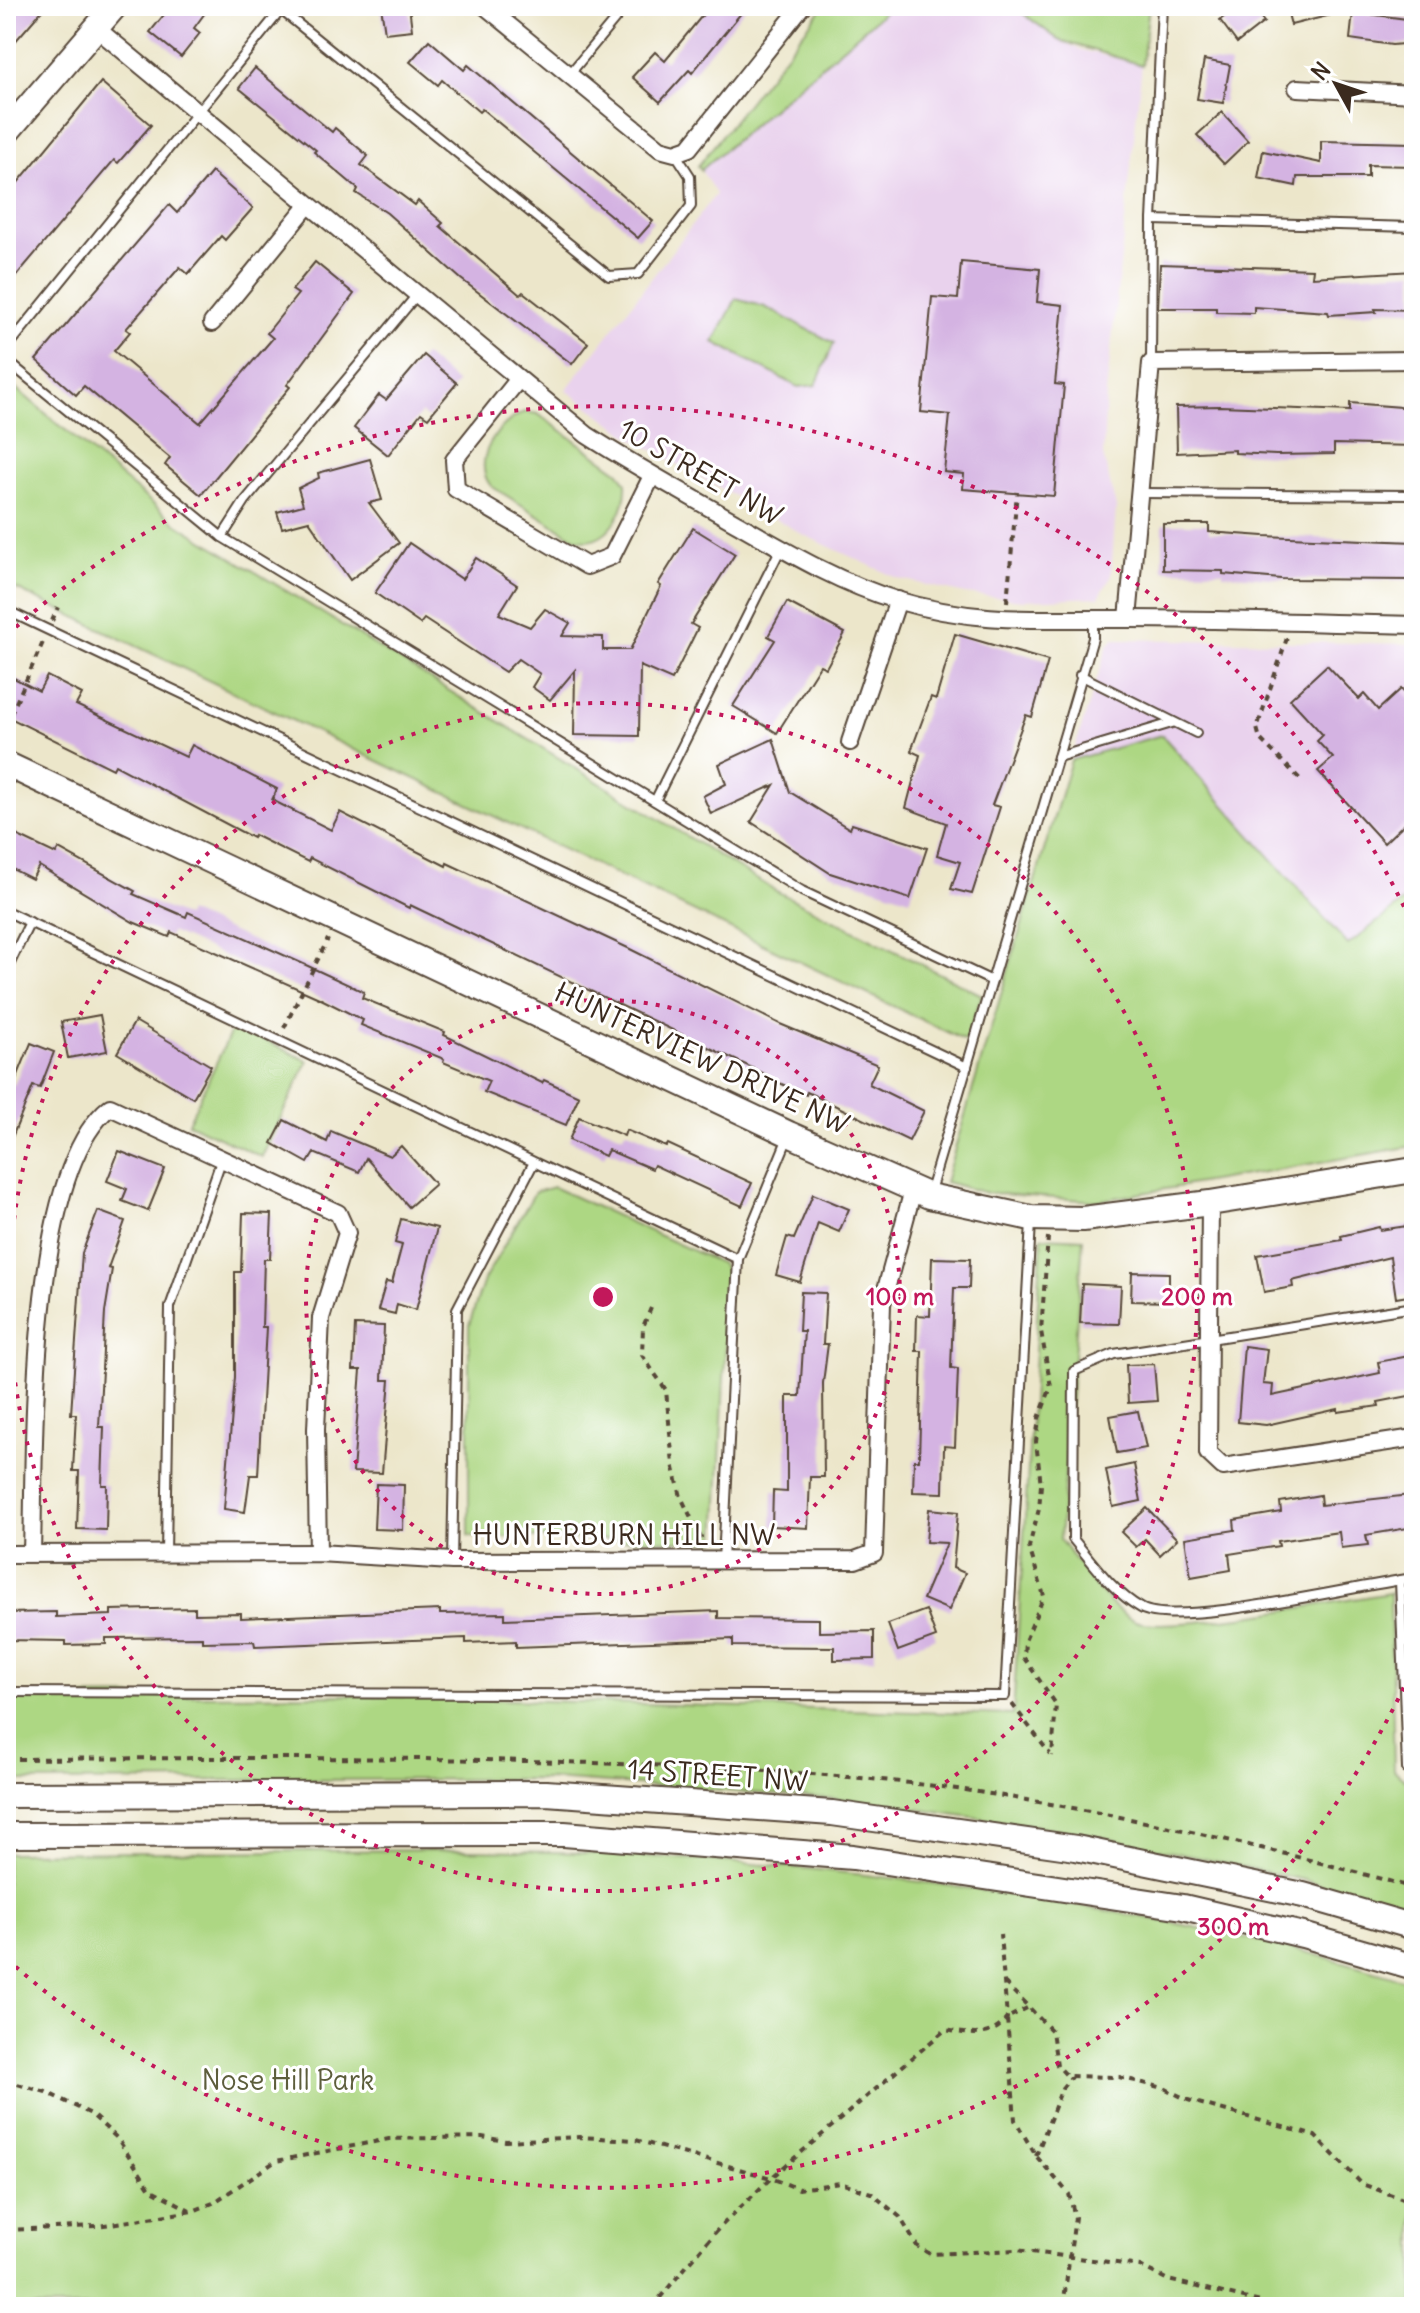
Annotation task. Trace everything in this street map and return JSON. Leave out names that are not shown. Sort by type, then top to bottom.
[{"type":"main road","points":[[6,133],[115,6]]},
{"type":"main road","name":"HUNTERVIEW DRIVE NW","points":[[6,764],[789,1134],[921,1193],[1040,1218],[1083,1219],[1210,1203],[1414,1170]]},
{"type":"main road","name":"14 STREET NW","points":[[6,1795],[546,1793],[832,1813],[1076,1848],[1303,1895],[1414,1927]]},
{"type":"main road","points":[[6,1835],[564,1834],[853,1857],[1183,1907],[1303,1935],[1414,1967]]},
{"type":"street","points":[[485,6],[660,149],[675,153],[689,148],[802,6]]},
{"type":"street","name":"10 STREET NW","points":[[96,28],[587,435],[652,476],[781,548],[898,600],[967,616],[1414,625]]},
{"type":"street","points":[[1297,88],[1414,94]]},
{"type":"street","points":[[212,323],[308,205]]},
{"type":"street","points":[[1128,619],[1151,363],[1414,360]]},
{"type":"street","points":[[518,380],[454,460],[456,489],[587,566],[612,556],[652,476]]},
{"type":"street","points":[[850,742],[898,600]]},
{"type":"street","points":[[32,1553],[38,1340],[45,1269],[65,1187],[95,1119],[110,1107],[338,1213],[347,1233],[321,1318],[316,1429],[318,1553]]},
{"type":"street","name":"HUNTERBURN HILL NW","points":[[6,1554],[318,1553],[452,1561],[718,1561],[855,1560],[874,1553],[882,1304],[921,1193]]},
{"type":"street","points":[[1210,1203],[1208,1453],[1223,1467],[1414,1438]]},
{"type":"lane","points":[[568,76],[626,6]]},
{"type":"lane","points":[[1151,363],[1152,220],[1162,6]]},
{"type":"lane","points":[[6,349],[283,8],[609,276],[638,274],[691,206],[690,176],[675,153]]},
{"type":"lane","points":[[1152,220],[1414,227]]},
{"type":"lane","points":[[222,537],[245,501],[416,296]]},
{"type":"lane","points":[[6,360],[222,537],[802,891],[992,981]]},
{"type":"lane","points":[[1139,493],[1414,495]]},
{"type":"lane","points":[[655,801],[781,548]]},
{"type":"lane","points":[[6,610],[967,1067]]},
{"type":"lane","points":[[921,1193],[967,1067],[1093,638],[1093,620]]},
{"type":"lane","points":[[1080,675],[1196,733]]},
{"type":"lane","points":[[1058,757],[1172,723]]},
{"type":"lane","points":[[6,911],[738,1259]]},
{"type":"lane","points":[[6,971],[30,922]]},
{"type":"lane","points":[[718,1561],[738,1259],[789,1134]]},
{"type":"lane","points":[[166,1555],[170,1307],[221,1161]]},
{"type":"lane","points":[[452,1561],[457,1309],[533,1164]]},
{"type":"lane","points":[[6,1692],[1005,1696],[1040,1218]]},
{"type":"lane","points":[[1414,1307],[1114,1354],[1074,1371],[1073,1539],[1107,1580],[1144,1610],[1183,1615],[1414,1578]]},
{"type":"lane","points":[[1400,1580],[1407,1769],[1414,1772]]},
{"type":"path","points":[[1006,606],[1017,492]]},
{"type":"path","points":[[6,725],[58,607]]},
{"type":"path","points":[[1288,637],[1257,728],[1260,739],[1302,781]]},
{"type":"path","points":[[278,1041],[325,945]]},
{"type":"path","points":[[1005,1696],[1052,1756],[1056,1704],[1024,1658],[1025,1641],[1044,1596],[1029,1547],[1039,1509],[1041,1485],[1036,1442],[1039,1418],[1051,1387],[1041,1331],[1040,1218]]},
{"type":"path","points":[[651,1308],[643,1327],[642,1355],[666,1390],[673,1464],[681,1497],[718,1561]]},
{"type":"path","points":[[1000,1934],[1015,2120],[1036,2156],[1069,2194],[1075,2217],[1064,2306]]},
{"type":"path","points":[[1005,1983],[1052,2033],[1057,2065],[1071,2077],[1119,2077],[1164,2088],[1188,2100],[1315,2136],[1362,2184],[1414,2203]]},
{"type":"path","points":[[652,2307],[719,2228],[771,2178],[945,2030],[982,2035],[999,2029],[1007,2018],[1027,2008]]},
{"type":"path","points":[[1036,2156],[1062,2088],[1071,2077]]},
{"type":"path","points":[[6,2081],[46,2092],[91,2114],[118,2139],[150,2189],[193,2211]]},
{"type":"path","points":[[6,2230],[98,2226],[193,2211],[213,2203],[276,2161],[389,2139],[482,2137],[506,2141],[579,2137],[636,2140],[771,2178],[799,2189],[840,2183],[871,2193],[900,2217],[917,2246],[930,2254],[1016,2250],[1140,2266],[1168,2280],[1282,2307]]},
{"type":"shaded area","points":[[891,6],[1013,6],[1059,40],[1081,50],[1142,65],[1106,394],[1103,455],[1116,507],[1111,577],[1099,597],[1023,600],[965,594],[897,578],[804,535],[668,459],[632,438],[566,390],[716,194],[701,170]]},
{"type":"shaded area","points":[[1114,639],[1414,644],[1414,1146],[1096,1201],[987,1193],[945,1182],[1071,760],[1108,645]]},
{"type":"green space","points":[[824,6],[891,6],[701,170],[698,166]]},
{"type":"green space","points":[[1013,6],[1149,6],[1142,65],[1059,40]]},
{"type":"green space","points":[[736,299],[765,307],[834,343],[816,385],[798,387],[714,342]]},
{"type":"green space","points":[[6,380],[177,524],[776,891],[982,995],[966,1041],[6,584]]},
{"type":"green space","points":[[526,412],[538,414],[619,472],[626,483],[626,494],[619,515],[605,533],[586,540],[575,538],[491,486],[485,476],[484,465],[490,443],[506,423]]},
{"type":"green space","points":[[1162,735],[1348,945],[1414,893],[1414,1146],[1096,1201],[987,1193],[945,1182],[1071,760]]},
{"type":"green space","points":[[234,1025],[308,1061],[262,1157],[188,1123]]},
{"type":"green space","points":[[553,1187],[722,1264],[729,1276],[716,1542],[469,1536],[469,1325],[484,1280],[535,1192]]},
{"type":"green space","points":[[1042,1237],[1083,1239],[1060,1540],[1105,1597],[1125,1616],[1154,1624],[1218,1620],[1390,1593],[1394,1770],[1414,1788],[1414,1913],[1304,1880],[1077,1832],[853,1800],[552,1779],[6,1781],[6,1697],[347,1695],[1013,1715]]},
{"type":"green space","name":"Nose Hill Park","points":[[465,1850],[694,1859],[921,1882],[1201,1929],[1330,1958],[1414,1983],[1414,2307],[6,2307],[6,1853]]},
{"type":"building","points":[[6,6],[46,6],[6,52]]},
{"type":"building","points":[[171,6],[210,6],[194,28],[200,33],[181,57],[150,32]]},
{"type":"building","points":[[381,6],[409,6],[412,30],[385,33]]},
{"type":"building","points":[[710,6],[747,6],[692,73],[689,70],[660,102],[632,77],[655,52],[665,61]]},
{"type":"building","points":[[1238,6],[1251,6],[1264,22],[1237,43],[1220,20]]},
{"type":"building","points":[[1286,6],[1342,6],[1343,12],[1291,25]]},
{"type":"building","points":[[1353,12],[1414,20],[1414,43],[1392,45],[1350,39]]},
{"type":"building","points":[[429,40],[464,70],[468,65],[653,221],[638,238],[482,109],[479,112],[442,80],[438,85],[410,62]]},
{"type":"building","points":[[1204,60],[1230,65],[1223,103],[1197,99]]},
{"type":"building","points":[[255,68],[332,132],[335,128],[368,156],[361,165],[415,205],[418,201],[443,223],[440,226],[520,295],[523,292],[588,343],[572,364],[461,279],[387,213],[356,193],[358,189],[314,152],[316,150],[239,88]]},
{"type":"building","points":[[101,82],[151,125],[118,163],[114,160],[6,288],[6,197]]},
{"type":"building","points":[[1222,112],[1248,141],[1224,164],[1197,135]]},
{"type":"building","points":[[1321,141],[1414,143],[1414,166],[1368,165],[1368,177],[1297,177],[1296,186],[1258,178],[1263,151],[1321,163]]},
{"type":"building","points":[[212,172],[253,208],[225,240],[221,236],[188,274],[180,267],[126,329],[130,332],[114,351],[200,423],[273,338],[267,333],[298,294],[292,290],[315,262],[354,294],[287,385],[290,387],[201,495],[165,465],[170,458],[84,386],[76,395],[36,360],[169,205],[177,213]]},
{"type":"building","points":[[961,262],[1040,269],[1037,302],[1063,305],[1055,384],[1064,385],[1054,496],[963,489],[964,474],[944,472],[950,415],[921,412],[932,297],[958,299]]},
{"type":"building","points":[[1160,264],[1313,269],[1312,277],[1414,271],[1414,310],[1375,309],[1376,312],[1329,315],[1328,312],[1254,307],[1254,313],[1216,312],[1216,308],[1158,308]]},
{"type":"building","points":[[424,355],[457,383],[428,418],[421,413],[388,455],[354,428],[379,395],[386,400]]},
{"type":"building","points":[[1350,403],[1414,408],[1414,446],[1334,444],[1334,454],[1276,455],[1235,453],[1235,450],[1177,453],[1176,407],[1350,411]]},
{"type":"building","points":[[370,459],[382,500],[369,503],[399,543],[350,580],[309,521],[282,528],[277,512],[303,505],[298,488],[319,478],[318,473]]},
{"type":"building","points":[[1163,524],[1209,524],[1209,532],[1264,536],[1414,542],[1414,580],[1281,579],[1223,574],[1223,571],[1163,570]]},
{"type":"building","points":[[693,528],[735,554],[691,624],[698,628],[672,680],[640,666],[639,736],[574,735],[575,670],[550,700],[532,687],[540,674],[518,659],[505,672],[424,619],[420,624],[375,593],[409,543],[462,579],[476,558],[517,585],[499,614],[530,627],[545,609],[570,623],[562,636],[603,637],[603,650],[630,650],[661,586],[658,584]]},
{"type":"building","points":[[787,602],[845,633],[826,668],[820,665],[777,733],[733,706],[775,640],[768,636]]},
{"type":"building","points":[[955,634],[1048,661],[1032,717],[1026,715],[992,805],[1000,807],[972,894],[951,889],[960,862],[937,855],[946,823],[906,808],[920,755],[911,751],[931,697],[936,699]]},
{"type":"building","points":[[1327,665],[1359,699],[1364,694],[1378,710],[1401,689],[1414,703],[1414,835],[1404,824],[1384,843],[1318,771],[1333,758],[1317,741],[1323,735],[1290,699]]},
{"type":"building","points":[[6,674],[39,691],[47,676],[82,694],[76,705],[186,757],[192,745],[277,789],[272,800],[331,830],[340,812],[446,866],[447,863],[628,948],[780,1024],[878,1065],[869,1084],[924,1111],[909,1141],[807,1092],[806,1095],[766,1077],[310,858],[308,862],[254,835],[253,838],[115,765],[113,769],[6,716]]},
{"type":"building","points":[[773,739],[790,792],[850,829],[852,824],[927,848],[910,899],[830,873],[751,822],[774,785],[711,814],[703,796],[726,784],[719,764]]},
{"type":"building","points":[[12,833],[56,854],[59,849],[135,891],[133,894],[186,917],[188,912],[308,966],[364,992],[362,998],[445,1032],[444,1035],[542,1083],[544,1080],[579,1096],[566,1125],[484,1092],[489,1081],[361,1025],[363,1020],[319,998],[171,932],[169,937],[133,922],[39,866],[32,879],[6,866],[6,848]]},
{"type":"building","points":[[100,1015],[107,1051],[68,1058],[61,1022]]},
{"type":"building","points":[[135,1021],[211,1066],[193,1098],[117,1053]]},
{"type":"building","points":[[31,1043],[54,1052],[40,1088],[33,1086],[6,1152],[6,1082],[14,1085]]},
{"type":"building","points":[[579,1117],[624,1136],[626,1130],[666,1147],[668,1144],[752,1183],[742,1206],[654,1165],[652,1169],[608,1150],[605,1156],[569,1140]]},
{"type":"building","points":[[284,1120],[327,1142],[331,1131],[390,1156],[401,1146],[435,1184],[409,1207],[366,1158],[359,1172],[314,1153],[308,1163],[272,1143]]},
{"type":"building","points":[[119,1151],[165,1169],[148,1211],[122,1201],[127,1189],[107,1181]]},
{"type":"building","points":[[813,1194],[849,1209],[839,1232],[818,1223],[800,1282],[776,1275],[787,1237],[794,1239]]},
{"type":"building","points":[[98,1211],[125,1221],[108,1268],[112,1269],[105,1312],[99,1427],[104,1427],[102,1485],[107,1485],[106,1530],[77,1529],[79,1471],[73,1471],[76,1414],[71,1414],[82,1253]]},
{"type":"building","points":[[243,1213],[272,1214],[270,1259],[264,1259],[262,1327],[266,1327],[258,1475],[250,1475],[245,1512],[224,1509],[235,1377],[235,1272],[241,1272]]},
{"type":"building","points":[[401,1219],[437,1228],[416,1310],[397,1304],[395,1314],[378,1310],[386,1282],[392,1283],[402,1245],[395,1243]]},
{"type":"building","points":[[1414,1225],[1414,1253],[1410,1254],[1414,1295],[1396,1298],[1390,1257],[1292,1281],[1293,1287],[1264,1292],[1257,1255],[1342,1240],[1341,1236],[1379,1227],[1380,1230]]},
{"type":"building","points":[[932,1258],[970,1259],[969,1288],[954,1288],[951,1368],[958,1369],[955,1447],[944,1446],[943,1493],[913,1492],[914,1460],[919,1460],[922,1351],[916,1351],[917,1315],[930,1316]]},
{"type":"building","points":[[1132,1272],[1169,1273],[1169,1302],[1131,1301]]},
{"type":"building","points":[[1082,1284],[1121,1286],[1119,1324],[1080,1323]]},
{"type":"building","points":[[801,1292],[826,1293],[823,1344],[828,1344],[823,1383],[824,1477],[810,1477],[808,1528],[772,1526],[773,1491],[787,1492],[787,1396],[800,1396],[804,1331],[799,1331]]},
{"type":"building","points":[[355,1325],[384,1326],[382,1380],[390,1380],[382,1473],[353,1472],[361,1370],[353,1370]]},
{"type":"building","points":[[1244,1346],[1267,1349],[1263,1384],[1273,1385],[1272,1396],[1380,1373],[1378,1362],[1414,1355],[1414,1395],[1378,1402],[1379,1406],[1338,1412],[1338,1409],[1266,1425],[1238,1422]]},
{"type":"building","points":[[1154,1364],[1157,1401],[1128,1403],[1126,1365]]},
{"type":"building","points":[[1138,1411],[1146,1448],[1117,1453],[1110,1416]]},
{"type":"building","points":[[1134,1464],[1141,1501],[1113,1507],[1106,1470]]},
{"type":"building","points":[[376,1484],[404,1485],[403,1530],[374,1529]]},
{"type":"building","points":[[1320,1495],[1321,1505],[1410,1495],[1414,1527],[1366,1535],[1368,1545],[1341,1548],[1339,1532],[1278,1541],[1279,1546],[1229,1554],[1231,1570],[1191,1577],[1185,1538],[1235,1530],[1234,1520],[1281,1512],[1280,1502]]},
{"type":"building","points":[[1147,1508],[1177,1539],[1160,1555],[1145,1539],[1136,1547],[1121,1532]]},
{"type":"building","points":[[929,1509],[958,1512],[953,1568],[965,1573],[949,1610],[923,1599],[947,1543],[926,1542]]},
{"type":"building","points":[[195,1608],[195,1614],[241,1613],[241,1618],[440,1610],[440,1614],[505,1613],[505,1619],[718,1611],[718,1618],[819,1619],[819,1632],[874,1631],[874,1659],[834,1660],[834,1647],[733,1646],[733,1639],[516,1647],[516,1641],[466,1643],[466,1638],[255,1646],[254,1641],[202,1642],[202,1637],[106,1638],[106,1644],[66,1645],[66,1641],[6,1640],[6,1613],[56,1612],[56,1617],[111,1615],[111,1610]]},
{"type":"building","points":[[926,1610],[936,1637],[898,1651],[888,1624]]}]
